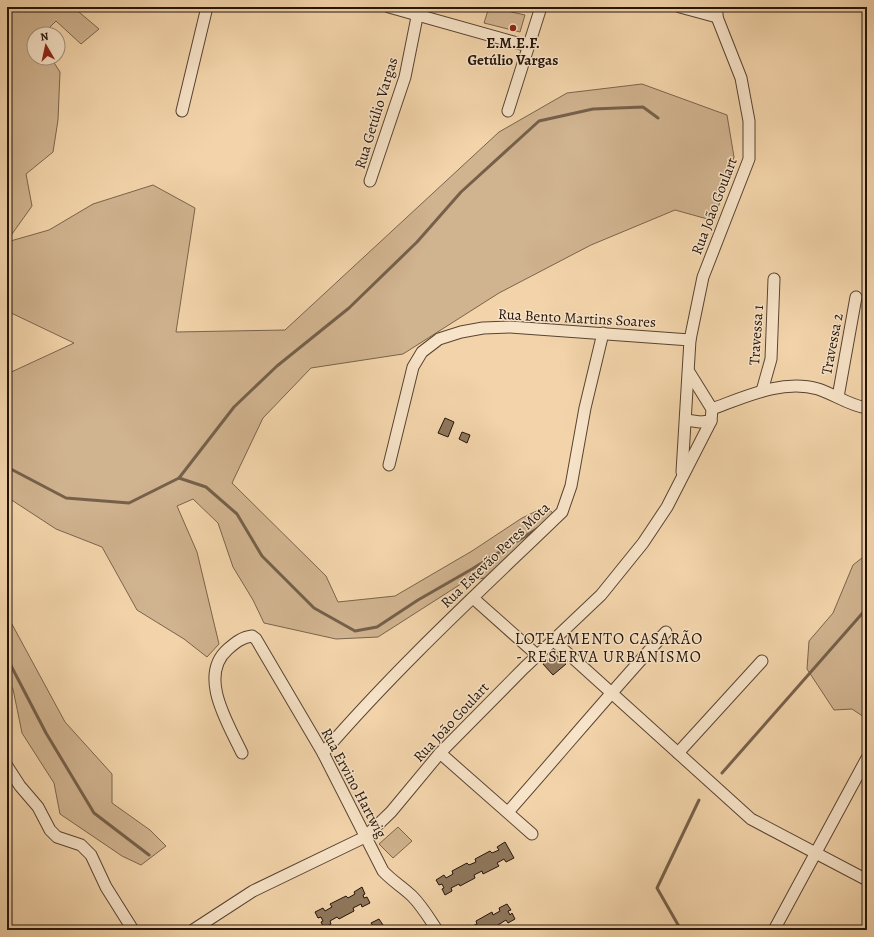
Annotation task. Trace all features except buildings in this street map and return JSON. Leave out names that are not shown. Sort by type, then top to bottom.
[{"type":"street","points":[[182,111],[207,7]]},
{"type":"street","points":[[389,7],[418,11],[528,46]]},
{"type":"street","points":[[508,111],[541,7]]},
{"type":"street","points":[[680,7],[716,10]]},
{"type":"street","name":"Rua João Goulart","points":[[681,477],[687,407],[690,340],[703,278],[749,160],[749,121],[741,78],[716,10]]},
{"type":"street","name":"Rua Getúlio Vargas","points":[[370,180],[406,77],[418,11]]},
{"type":"street","name":"Travessa 1","points":[[762,391],[772,359],[774,280]]},
{"type":"street","name":"Travessa 2","points":[[838,397],[856,297]]},
{"type":"street","name":"Rua Bento Martins Soares","points":[[389,465],[413,367],[422,352],[439,339],[461,332],[510,326],[690,340]]},
{"type":"street","name":"Rua Estevão Peres Mota","points":[[323,753],[356,715],[422,646],[562,512],[571,486],[585,408],[602,333]]},
{"type":"street","points":[[689,372],[710,406]]},
{"type":"street","points":[[687,407],[710,406],[762,391],[797,386],[818,389],[867,408]]},
{"type":"street","name":"Rua João Goulart","points":[[193,930],[253,891],[365,837],[391,812],[440,753],[537,655],[601,595],[643,543],[667,507],[681,477],[711,421],[710,406]]},
{"type":"street","points":[[686,420],[700,422],[711,421]]},
{"type":"street","points":[[473,598],[537,655]]},
{"type":"street","points":[[508,812],[573,739],[610,692],[666,632]]},
{"type":"street","name":"Rua Ervino Hartwig","points":[[242,752],[220,705],[215,689],[215,671],[224,652],[237,641],[252,636],[256,639],[323,753],[365,837],[389,878],[411,896],[426,912],[437,930]]},
{"type":"street","points":[[553,640],[751,819],[867,880]]},
{"type":"street","points":[[678,753],[762,661]]},
{"type":"street","points":[[440,753],[532,834]]},
{"type":"street","points":[[774,930],[867,758]]},
{"type":"street","points":[[7,766],[20,786],[38,807],[50,830],[57,836],[81,844],[91,855],[106,887],[133,930]]},
{"type":"shaded area","points":[[7,7],[73,7],[99,29],[81,44],[66,30],[66,26],[61,26],[56,21],[51,26],[26,26],[26,66],[56,66],[60,72],[58,120],[53,152],[26,174],[32,206],[7,241],[7,102],[10,75],[7,71]]},
{"type":"shaded area","points":[[489,7],[525,15],[520,32],[484,23]]},
{"type":"shaded area","points":[[642,84],[727,115],[734,157],[719,205],[711,220],[675,210],[591,245],[499,293],[403,354],[311,368],[263,418],[232,483],[326,576],[338,602],[395,596],[472,551],[522,518],[547,506],[554,515],[489,577],[464,582],[378,637],[336,639],[264,623],[253,600],[233,567],[218,523],[193,499],[177,506],[197,552],[219,644],[207,657],[184,639],[137,610],[102,547],[56,529],[7,497],[7,374],[74,343],[7,311],[7,242],[49,230],[93,204],[153,185],[195,208],[176,332],[285,330],[499,132],[567,93]]},
{"type":"shaded area","points":[[867,554],[867,719],[852,709],[834,710],[807,669],[809,641],[833,613],[853,565]]},
{"type":"shaded area","points":[[7,615],[65,722],[112,774],[112,803],[150,830],[166,846],[141,865],[122,856],[60,814],[54,783],[22,733],[13,689],[7,679]]},
{"type":"shaded area","points":[[398,827],[412,841],[393,858],[379,844]]},
{"type":"waterway","points":[[7,13],[12,7]]},
{"type":"waterway","points":[[179,478],[234,407],[277,366],[349,308],[417,242],[461,192],[539,121],[593,109],[643,107],[658,118]]},
{"type":"waterway","points":[[7,467],[66,498],[129,503],[179,478],[206,487],[237,514],[262,556],[314,608],[355,631],[377,627],[418,600],[540,527]]},
{"type":"waterway","points":[[722,773],[867,608]]},
{"type":"waterway","points":[[7,658],[46,733],[94,813],[149,855]]},
{"type":"waterway","points":[[681,930],[657,888],[699,800]]},
{"type":"place","name":"E.M.E.F. Getúlio Vargas","points":[[513,28]]},
{"type":"district","name":"LOTEAMENTO CASARÃO - RESERVA URBANISMO","points":[[609,648]]}]
